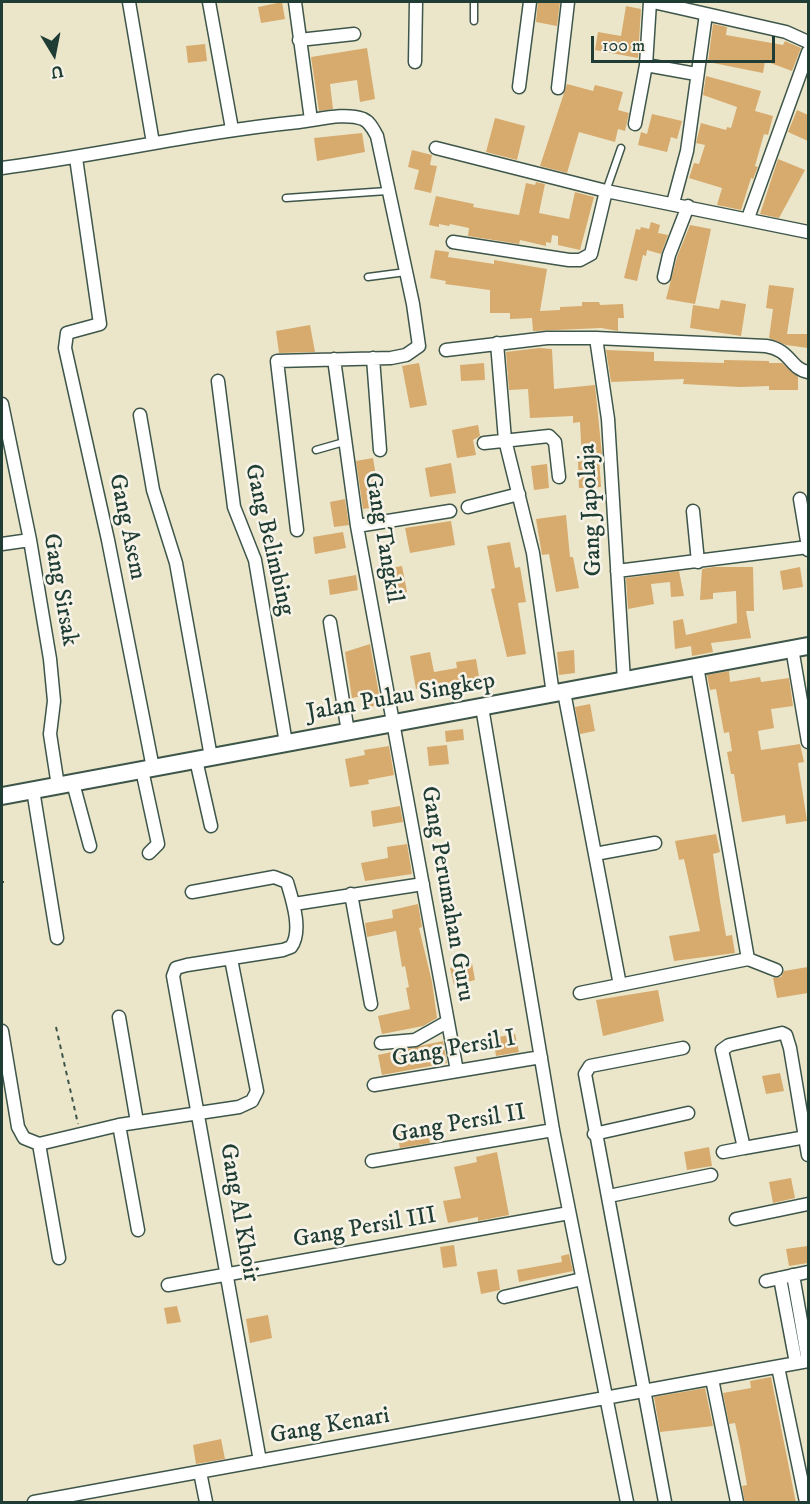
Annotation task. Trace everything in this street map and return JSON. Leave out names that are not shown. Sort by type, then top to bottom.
[{"type":"street","points":[[129,2],[153,143]]},
{"type":"street","points":[[209,2],[232,129]]},
{"type":"street","points":[[295,2],[311,120]]},
{"type":"street","points":[[415,62],[416,2]]},
{"type":"street","points":[[519,87],[530,2]]},
{"type":"street","points":[[558,88],[568,2]]},
{"type":"street","points":[[635,124],[646,65],[652,2],[786,32],[808,42]]},
{"type":"street","points":[[673,203],[687,151],[706,14]]},
{"type":"street","points":[[299,40],[354,34]]},
{"type":"street","points":[[748,218],[808,52]]},
{"type":"street","points":[[646,65],[696,74]]},
{"type":"street","points":[[2,168],[76,158],[232,129],[352,117],[363,119],[370,124],[377,136],[406,272],[418,346],[406,355],[277,361],[297,530]]},
{"type":"street","points":[[436,148],[606,191],[808,232]]},
{"type":"street","name":"Gang Asem","points":[[76,158],[100,324],[67,333],[65,348],[108,540],[147,769]]},
{"type":"street","points":[[453,242],[569,260],[587,258],[591,254],[606,191]]},
{"type":"street","points":[[664,278],[669,255],[688,206]]},
{"type":"street","points":[[446,350],[547,338],[596,338],[780,349],[797,367],[808,372]]},
{"type":"street","name":"Gang Japolaja","points":[[596,338],[608,419],[624,681]]},
{"type":"street","points":[[497,343],[505,440],[533,553],[559,693],[621,985]]},
{"type":"street","points":[[373,358],[380,450]]},
{"type":"street","name":"Gang Tangkil","points":[[334,359],[357,526],[394,723]]},
{"type":"street","name":"Gang Belimbing","points":[[218,381],[234,507],[255,560],[286,743]]},
{"type":"street","name":"Gang Sirsak","points":[[2,404],[30,540],[50,659],[54,701],[50,734],[65,784],[90,846]]},
{"type":"street","name":"Gang Asem","points":[[140,415],[153,490],[176,563],[211,826]]},
{"type":"street","points":[[484,443],[549,436],[555,442],[559,477]]},
{"type":"street","points":[[468,507],[519,494]]},
{"type":"street","points":[[617,572],[808,549],[800,499]]},
{"type":"street","points":[[357,526],[450,511]]},
{"type":"street","points":[[693,511],[698,562]]},
{"type":"street","points":[[2,544],[30,540]]},
{"type":"street","points":[[330,622],[348,732]]},
{"type":"street","points":[[800,647],[808,742]]},
{"type":"street","name":"Jalan Pulau Singkep","points":[[2,796],[800,647]]},
{"type":"street","points":[[698,666],[748,959]]},
{"type":"street","points":[[484,707],[553,1130],[582,1279],[611,1397],[627,1503]]},
{"type":"street","name":"Gang Perumahan Guru","points":[[394,723],[457,1071]]},
{"type":"street","points":[[147,769],[158,844],[149,853]]},
{"type":"street","points":[[33,790],[57,938]]},
{"type":"street","points":[[595,854],[655,843]]},
{"type":"street","points":[[2,1031],[18,1127],[24,1138],[39,1144],[119,1125],[239,1107],[252,1101],[257,1092],[231,959],[283,950],[294,945],[296,936],[294,904],[287,882],[274,877],[192,892]]},
{"type":"street","points":[[294,904],[423,884]]},
{"type":"street","points":[[351,894],[370,1004]]},
{"type":"street","name":"Gang Al Khoir","points":[[231,959],[187,965],[176,968],[174,972],[260,1461]]},
{"type":"street","points":[[580,993],[748,959],[776,969]]},
{"type":"street","points":[[119,1017],[137,1122]]},
{"type":"street","points":[[381,1043],[416,1040],[447,1022]]},
{"type":"street","points":[[744,1148],[722,1050],[729,1045],[782,1033],[786,1035],[790,1048],[808,1155]]},
{"type":"street","points":[[665,1503],[639,1392],[609,1196],[594,1134],[586,1084],[587,1069],[683,1048]]},
{"type":"street","name":"Gang Persil I","points":[[374,1085],[541,1057]]},
{"type":"street","points":[[594,1134],[688,1113]]},
{"type":"street","points":[[119,1125],[138,1230]]},
{"type":"street","name":"Gang Persil II","points":[[372,1161],[553,1130]]},
{"type":"street","points":[[723,1152],[806,1137]]},
{"type":"street","points":[[39,1144],[59,1258]]},
{"type":"street","points":[[609,1196],[711,1175]]},
{"type":"street","points":[[736,1219],[808,1204]]},
{"type":"street","name":"Gang Persil III","points":[[168,1285],[569,1213]]},
{"type":"street","points":[[765,1281],[808,1272]]},
{"type":"street","points":[[786,1277],[804,1362]]},
{"type":"street","points":[[504,1297],[582,1279]]},
{"type":"street","name":"Gang Kenari","points":[[34,1503],[804,1362]]},
{"type":"street","points":[[778,1367],[806,1503]]},
{"type":"street","points":[[712,1378],[737,1503]]},
{"type":"street","points":[[200,1472],[206,1503]]},
{"type":"lane","points":[[474,2],[474,21]]},
{"type":"lane","points":[[606,191],[621,148]]},
{"type":"lane","points":[[286,198],[387,190]]},
{"type":"lane","points":[[368,277],[406,272]]},
{"type":"lane","points":[[315,450],[344,442]]},
{"type":"path","points":[[56,1027],[81,1133]]},
{"type":"building","points":[[282,2],[285,19],[261,23],[258,7]]},
{"type":"building","points":[[538,2],[560,2],[557,26],[536,22]]},
{"type":"building","points":[[626,6],[641,9],[638,58],[595,50],[598,32],[621,36]]},
{"type":"building","points":[[713,24],[727,27],[726,35],[783,45],[785,41],[801,48],[792,71],[765,61],[763,73],[708,62]]},
{"type":"building","points":[[205,44],[207,61],[188,63],[186,46]]},
{"type":"building","points":[[367,48],[375,99],[360,102],[357,80],[330,84],[333,109],[319,111],[311,57]]},
{"type":"building","points":[[706,76],[761,91],[755,111],[773,116],[768,135],[764,134],[755,166],[758,167],[753,179],[751,178],[741,210],[717,205],[722,188],[689,178],[694,163],[699,164],[705,145],[696,143],[701,123],[726,130],[727,127],[731,128],[737,107],[703,95]]},
{"type":"building","points":[[567,84],[593,91],[595,85],[623,92],[618,110],[629,113],[625,131],[618,129],[615,142],[579,132],[567,173],[540,166]]},
{"type":"building","points":[[797,110],[808,115],[808,141],[788,132]]},
{"type":"building","points":[[652,114],[682,121],[677,139],[671,137],[667,152],[638,145],[641,132],[647,134]]},
{"type":"building","points":[[495,118],[525,126],[517,160],[486,152]]},
{"type":"building","points":[[362,133],[365,152],[317,161],[314,138]]},
{"type":"building","points":[[412,150],[432,155],[430,165],[437,166],[431,193],[414,189],[419,170],[408,167]]},
{"type":"building","points":[[778,159],[805,170],[779,218],[760,214]]},
{"type":"building","points":[[536,182],[545,184],[539,213],[569,219],[575,192],[594,197],[580,250],[558,245],[558,236],[552,235],[551,243],[546,242],[546,246],[520,240],[519,244],[468,236],[469,228],[450,224],[449,226],[439,224],[439,227],[429,225],[436,196],[474,204],[473,207],[519,215],[526,183],[535,185]]},
{"type":"building","points":[[651,222],[660,225],[658,233],[668,235],[661,254],[647,250],[646,256],[643,255],[637,281],[624,278],[636,229],[640,230],[641,227],[649,229]]},
{"type":"building","points":[[690,225],[711,229],[695,304],[666,299],[677,257]]},
{"type":"building","points":[[435,250],[449,252],[448,257],[494,264],[494,260],[547,269],[540,311],[582,306],[582,302],[599,302],[600,305],[623,304],[624,318],[618,318],[618,331],[601,328],[533,331],[532,318],[510,319],[510,313],[490,313],[490,290],[445,284],[446,281],[430,278]]},
{"type":"building","points":[[769,285],[794,288],[787,334],[808,334],[808,348],[786,345],[769,338],[773,309],[766,308]]},
{"type":"building","points":[[721,300],[746,304],[741,336],[690,328],[693,305],[719,309]]},
{"type":"building","points":[[310,325],[315,352],[279,353],[276,331]]},
{"type":"building","points":[[539,348],[552,349],[554,389],[595,385],[602,455],[599,456],[601,487],[579,488],[578,462],[582,461],[580,422],[573,423],[573,416],[530,418],[528,389],[509,390],[506,352]]},
{"type":"building","points":[[606,350],[654,352],[654,361],[724,363],[724,360],[782,363],[798,377],[798,390],[769,390],[769,386],[683,384],[684,379],[611,382]]},
{"type":"building","points":[[419,363],[427,405],[410,408],[402,366]]},
{"type":"building","points":[[484,363],[485,380],[461,381],[460,365]]},
{"type":"building","points":[[478,425],[480,436],[473,440],[476,455],[457,458],[452,430]]},
{"type":"building","points":[[373,458],[381,506],[363,509],[356,461]]},
{"type":"building","points":[[451,463],[456,493],[430,497],[425,468]]},
{"type":"building","points":[[547,464],[549,488],[534,490],[531,466]]},
{"type":"building","points":[[345,499],[349,525],[334,527],[330,502]]},
{"type":"building","points":[[566,515],[570,557],[573,557],[579,588],[556,592],[549,554],[542,555],[536,519]]},
{"type":"building","points":[[451,521],[455,545],[410,553],[405,528]]},
{"type":"building","points":[[343,532],[346,548],[315,554],[313,537]]},
{"type":"building","points":[[510,542],[515,568],[520,567],[526,602],[518,603],[526,654],[507,657],[491,589],[495,588],[487,546]]},
{"type":"building","points":[[402,566],[407,592],[385,596],[380,570]]},
{"type":"building","points":[[753,567],[754,611],[746,611],[751,638],[711,643],[713,652],[692,656],[691,646],[675,649],[673,621],[683,619],[686,635],[737,623],[736,591],[713,593],[713,599],[700,600],[702,569]]},
{"type":"building","points":[[800,567],[803,587],[783,590],[780,571]]},
{"type":"building","points":[[679,571],[684,596],[671,597],[670,582],[651,584],[654,604],[628,609],[626,578]]},
{"type":"building","points":[[356,575],[358,590],[330,595],[328,580]]},
{"type":"building","points":[[370,644],[381,705],[369,707],[367,695],[352,698],[345,652]]},
{"type":"building","points":[[574,650],[575,673],[559,675],[557,652]]},
{"type":"building","points":[[430,652],[434,672],[457,668],[456,662],[476,659],[481,688],[461,692],[460,686],[440,689],[439,685],[416,689],[410,656]]},
{"type":"building","points":[[729,671],[730,682],[760,677],[761,682],[789,678],[793,706],[771,709],[774,728],[758,731],[761,750],[800,744],[804,762],[798,763],[807,821],[786,824],[785,815],[742,822],[734,774],[731,774],[727,752],[732,751],[729,732],[724,733],[716,689],[710,690],[707,675]]},
{"type":"building","points":[[590,704],[595,731],[580,734],[575,707]]},
{"type":"building","points":[[463,729],[464,740],[446,742],[445,731]]},
{"type":"building","points":[[447,745],[449,764],[429,766],[427,747]]},
{"type":"building","points":[[389,746],[394,775],[368,780],[369,784],[350,787],[345,759],[365,755],[364,750]]},
{"type":"building","points":[[400,806],[403,822],[373,827],[371,811]]},
{"type":"building","points":[[716,834],[720,852],[713,854],[720,901],[726,936],[732,935],[735,953],[674,961],[669,936],[700,931],[684,859],[679,860],[675,841]]},
{"type":"building","points":[[407,844],[412,874],[365,881],[361,863],[388,858],[387,847]]},
{"type":"building","points":[[418,904],[422,927],[419,928],[432,982],[437,1018],[423,1026],[382,1034],[378,1016],[410,1009],[406,988],[409,987],[405,966],[402,967],[396,931],[367,937],[365,923],[393,918],[392,910]]},
{"type":"building","points":[[472,963],[475,980],[454,985],[450,968]]},
{"type":"building","points":[[808,967],[808,993],[777,998],[773,978],[781,977],[784,971]]},
{"type":"building","points":[[658,990],[664,1021],[603,1036],[596,1000]]},
{"type":"building","points":[[515,1034],[519,1052],[496,1056],[493,1038]]},
{"type":"building","points":[[443,1041],[447,1063],[382,1075],[378,1055]]},
{"type":"building","points":[[780,1073],[784,1091],[766,1094],[762,1076]]},
{"type":"building","points":[[426,1125],[430,1143],[400,1148],[396,1131]]},
{"type":"building","points":[[709,1147],[712,1166],[687,1170],[684,1152]]},
{"type":"building","points":[[497,1152],[509,1215],[478,1221],[478,1217],[448,1223],[443,1201],[461,1198],[454,1167],[477,1162],[476,1157]]},
{"type":"building","points":[[791,1178],[795,1198],[773,1203],[769,1182]]},
{"type":"building","points":[[454,1245],[457,1266],[443,1268],[440,1247]]},
{"type":"building","points":[[808,1246],[808,1263],[789,1266],[786,1249]]},
{"type":"building","points":[[569,1254],[573,1271],[519,1282],[517,1270],[562,1262],[561,1256]]},
{"type":"building","points":[[497,1269],[500,1290],[481,1294],[477,1272]]},
{"type":"building","points":[[177,1306],[181,1322],[167,1324],[164,1308]]},
{"type":"building","points":[[268,1315],[272,1338],[250,1343],[246,1319]]},
{"type":"building","points":[[771,1377],[796,1503],[745,1503],[742,1486],[747,1485],[740,1446],[735,1423],[729,1424],[723,1393],[751,1388],[750,1381]]},
{"type":"building","points":[[705,1388],[713,1426],[660,1432],[654,1397]]},
{"type":"building","points":[[221,1439],[225,1459],[196,1464],[193,1445]]}]
